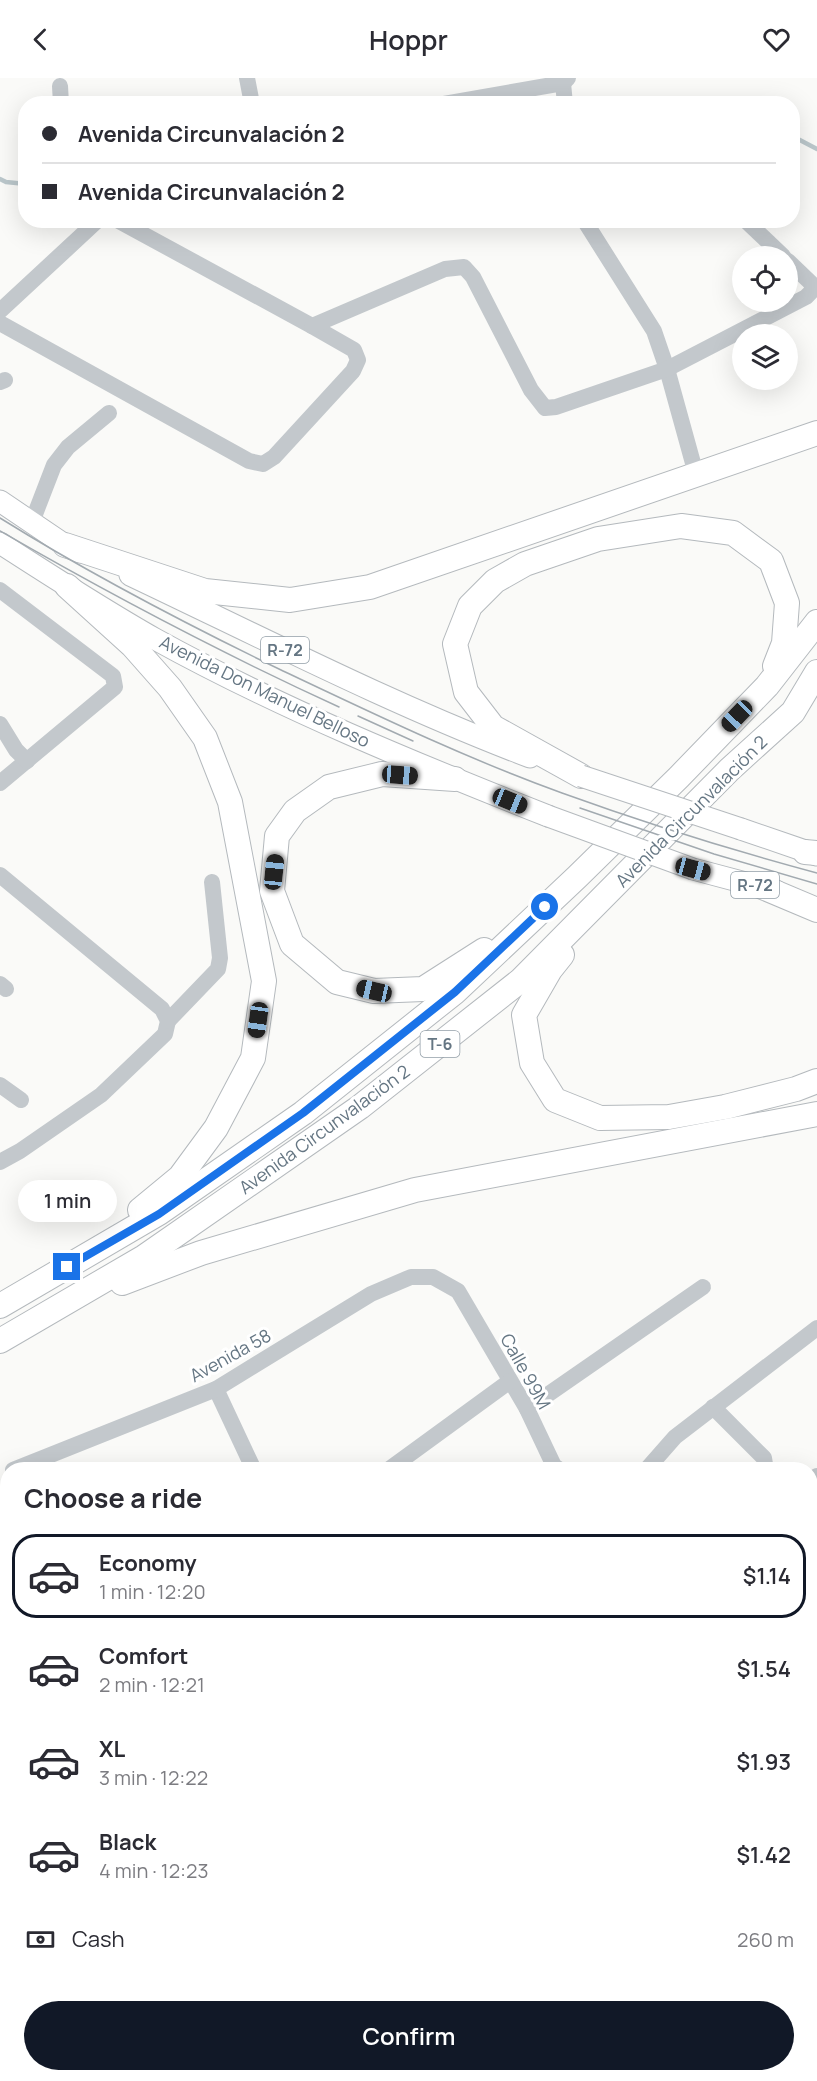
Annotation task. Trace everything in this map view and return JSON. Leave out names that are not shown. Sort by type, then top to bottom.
[{"type":"highway","points":[[65,545],[205,591],[290,600],[370,587],[817,433]]},
{"type":"highway","points":[[581,776],[493,727],[466,692],[455,644],[470,606],[495,582],[525,564],[598,539],[681,526],[733,533],[771,561],[787,603],[784,644],[767,686]]},
{"type":"highway","points":[[67,586],[132,645],[170,688],[205,738],[230,802],[264,981],[253,1058],[216,1128],[180,1177],[84,1257]]},
{"type":"highway","name":"Avenida Circunvalación 2","points":[[0,1306],[159,1214],[303,1113],[455,992],[679,777],[767,686],[817,622]]},
{"type":"highway","name":"Avenida Circunvalación 2","points":[[0,1341],[144,1257],[360,1107],[521,980],[729,770],[793,712],[817,672]]},
{"type":"highway","points":[[793,712],[817,693]]},
{"type":"highway","points":[[455,779],[382,774],[329,787],[294,811],[277,836],[272,891],[292,944],[337,982],[374,991],[423,989],[530,922]]},
{"type":"highway","points":[[633,868],[550,970],[524,1015],[532,1063],[555,1100],[600,1118],[669,1117],[725,1107],[796,1089],[817,1081]]},
{"type":"highway","points":[[759,886],[817,910]]},
{"type":"highway","points":[[52,1310],[201,1253],[415,1190],[817,1114]]},
{"type":"main road","name":"R-72","points":[[0,501],[65,545],[317,666],[457,729],[581,776],[813,853]]},
{"type":"main road","name":"Avenida Don Manuel Belloso","points":[[0,543],[155,639],[301,712],[455,779],[548,816],[693,869],[817,902]]},
{"type":"street","points":[[247,78],[250,96]]},
{"type":"street","points":[[486,96],[565,81]]},
{"type":"street","points":[[60,86],[61,96]]},
{"type":"street","points":[[0,310],[89,228]]},
{"type":"street","points":[[0,323],[249,461],[263,464],[274,457],[353,371],[358,360],[354,350],[132,228]]},
{"type":"street","points":[[589,228],[654,331],[696,474]]},
{"type":"street","points":[[753,228],[772,246]]},
{"type":"street","points":[[312,326],[445,269],[464,267],[473,277],[531,390],[545,408],[556,407],[667,369],[777,312]]},
{"type":"street","points":[[798,271],[812,284],[812,291],[798,301]]},
{"type":"street","points":[[32,522],[54,465],[68,447],[109,413]]},
{"type":"street","points":[[0,590],[113,676],[115,687],[0,783]]},
{"type":"street","points":[[0,724],[16,750],[27,761]]},
{"type":"street","points":[[0,875],[162,1009],[168,1021]]},
{"type":"street","points":[[0,1162],[20,1151],[101,1095],[165,1034],[168,1021],[218,969],[220,958],[212,882]]},
{"type":"street","points":[[0,1085],[21,1100]]},
{"type":"street","name":"Avenida 58","points":[[33,1462],[216,1389],[371,1294],[411,1276],[433,1277],[458,1291]]},
{"type":"street","points":[[527,1409],[704,1287]]},
{"type":"street","name":"Calle 99M","points":[[458,1291],[527,1409],[553,1462]]},
{"type":"street","points":[[653,1462],[675,1437],[817,1328]]},
{"type":"street","points":[[399,1462],[510,1381]]},
{"type":"street","points":[[216,1389],[250,1462]]},
{"type":"street","points":[[713,1407],[764,1458],[765,1462]]},
{"type":"waterway","points":[[800,140],[817,149]]},
{"type":"waterway","points":[[0,179],[18,183]]},
{"type":"tram line","points":[[0,518],[103,578],[208,634],[454,750],[562,793],[625,815],[817,873]]},
{"type":"tram line","points":[[0,531],[168,623],[339,707]]},
{"type":"tram line","points":[[358,716],[413,741]]},
{"type":"tram line","points":[[580,808],[714,854],[817,884]]},
{"type":"route","points":[[67,1267],[159,1214],[303,1113],[455,992],[545,907]]}]
